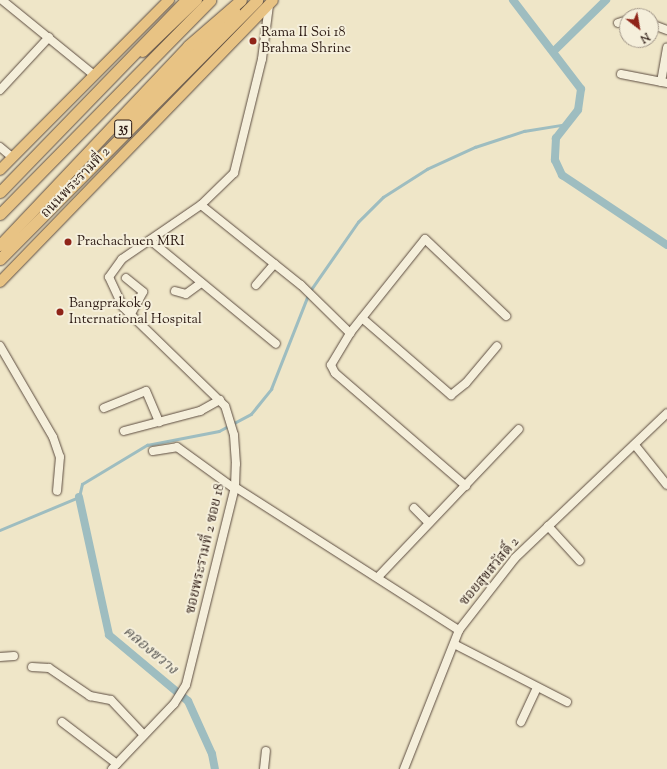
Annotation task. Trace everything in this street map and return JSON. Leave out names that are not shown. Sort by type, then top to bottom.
[{"type":"highway","points":[[0,194],[186,0]]},
{"type":"highway","points":[[0,210],[204,0]]},
{"type":"highway","points":[[0,214],[210,0]]},
{"type":"highway","points":[[0,237],[232,0]]},
{"type":"highway","points":[[0,245],[52,192],[188,46],[241,0]]},
{"type":"highway","points":[[0,258],[256,0]]},
{"type":"main road","points":[[0,170],[169,0]]},
{"type":"main road","points":[[0,194],[197,0]]},
{"type":"main road","name":"ถนนพระรามที่ 2","points":[[0,258],[246,0]]},
{"type":"main road","name":"ถนนพระรามที่ 2","points":[[0,282],[271,2]]},
{"type":"street","points":[[2,0],[94,75]]},
{"type":"street","name":"ซอยพระรามที่ 2 ซอย 18","points":[[114,767],[174,704],[186,685],[235,488],[234,435],[229,414],[220,400],[130,315],[114,293],[109,277],[122,259],[201,205],[227,183],[239,162],[262,59],[271,2]]},
{"type":"street","points":[[0,90],[49,37]]},
{"type":"street","points":[[621,74],[664,82],[667,48]]},
{"type":"street","points":[[0,147],[12,157]]},
{"type":"street","points":[[201,205],[313,295],[350,333]]},
{"type":"street","points":[[466,486],[332,369],[350,333],[425,239],[506,316]]},
{"type":"street","points":[[150,240],[201,284],[276,344]]},
{"type":"street","points":[[256,285],[274,264]]},
{"type":"street","points":[[126,278],[143,292],[130,315]]},
{"type":"street","points":[[175,291],[186,294],[201,284]]},
{"type":"street","points":[[362,318],[451,395],[497,346]]},
{"type":"street","points":[[0,346],[53,437],[60,457],[57,491]]},
{"type":"street","points":[[104,408],[146,391],[159,422]]},
{"type":"street","points":[[124,431],[200,411],[220,400]]},
{"type":"street","name":"ซอยสุขสวัสดิ์ 2","points":[[404,769],[460,630],[514,558],[635,445],[667,413]]},
{"type":"street","points":[[378,577],[520,429]]},
{"type":"street","points":[[635,445],[667,485]]},
{"type":"street","points":[[153,451],[177,447],[316,542],[378,577],[460,630]]},
{"type":"street","points":[[414,508],[430,523]]},
{"type":"street","points":[[548,526],[580,561]]},
{"type":"street","points":[[454,644],[567,702]]},
{"type":"street","points":[[0,658],[14,656]]},
{"type":"street","points":[[32,667],[49,668],[90,696],[111,700],[144,735]]},
{"type":"street","points":[[521,722],[537,687]]},
{"type":"street","points":[[62,722],[114,767]]},
{"type":"street","points":[[264,769],[266,751]]},
{"type":"waterway","points":[[513,0],[581,89],[578,110],[556,138],[555,160],[562,175],[667,245]]},
{"type":"waterway","points":[[554,51],[606,0]]},
{"type":"waterway","points":[[310,291],[358,222],[383,197],[427,169],[475,147],[524,131],[567,124]]},
{"type":"waterway","points":[[0,530],[79,497],[82,484],[147,445],[219,431],[251,414],[271,389],[308,295]]},
{"type":"waterway","name":"คลองขวาง","points":[[79,497],[109,635],[188,701],[212,754],[215,769]]},
{"type":"place","name":"Rama II Soi 18 Brahma Shrine","points":[[253,41]]},
{"type":"place","name":"Prachachuen MRI","points":[[68,242]]},
{"type":"place","name":"Bangprakok 9 International Hospital","points":[[60,312]]}]
